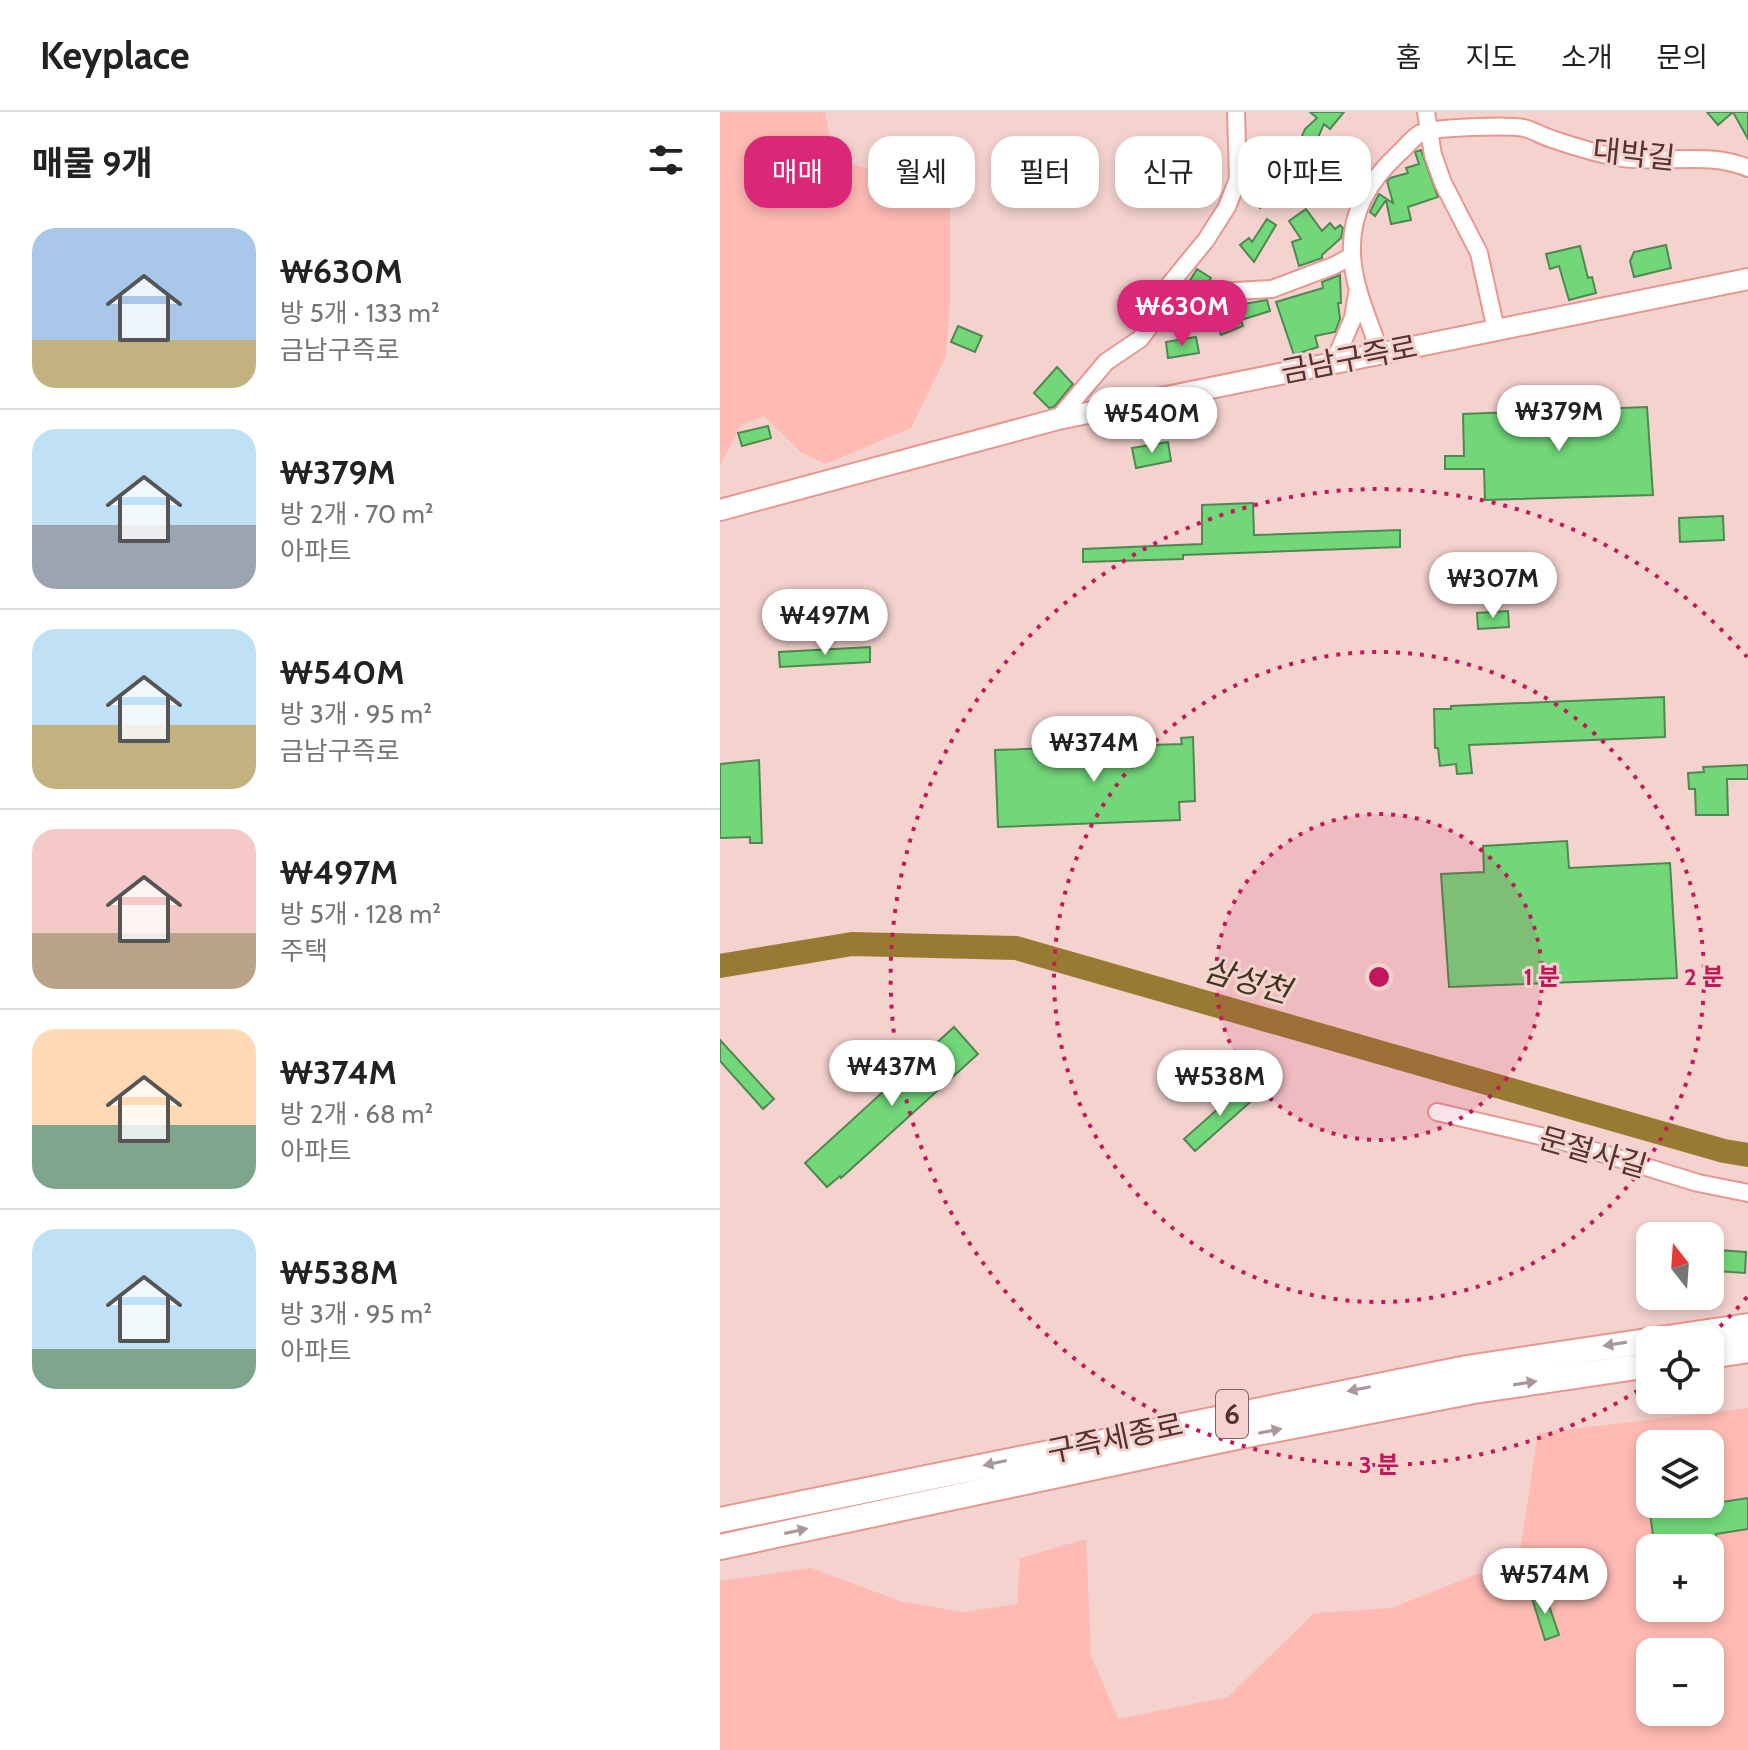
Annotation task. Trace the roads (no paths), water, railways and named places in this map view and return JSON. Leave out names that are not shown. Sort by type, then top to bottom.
[{"type":"highway","name":"구즉세종로","points":[[720,1520],[1467,1368],[1748,1326]]},
{"type":"highway","points":[[1724,1354],[1748,1350]]},
{"type":"highway","name":"구즉세종로","points":[[720,1547],[1236,1437],[1474,1391],[1636,1367]]},
{"type":"main road","name":"금남구즉로","points":[[720,510],[1058,419],[1748,279]]},
{"type":"street","points":[[1058,419],[1106,362],[1140,339],[1150,326],[1170,284],[1227,207],[1238,179],[1236,112]]},
{"type":"street","points":[[1426,112],[1433,155],[1443,183],[1479,253],[1496,330]]},
{"type":"street","name":"대박길","points":[[1429,131],[1498,126],[1520,120],[1586,150],[1623,158],[1663,162],[1698,158],[1745,163]]},
{"type":"street","points":[[1380,353],[1352,256],[1354,224],[1367,190],[1387,164],[1420,133],[1429,131]]},
{"type":"street","points":[[1217,292],[1272,289],[1352,256]]},
{"type":"street","points":[[1334,362],[1353,318],[1359,285]]},
{"type":"street","name":"문절사길","points":[[1437,1112],[1562,1141],[1698,1183],[1748,1193]]},
{"type":"waterway","name":"삼성천","points":[[720,966],[852,944],[1016,948],[1724,1151],[1748,1155]]}]
